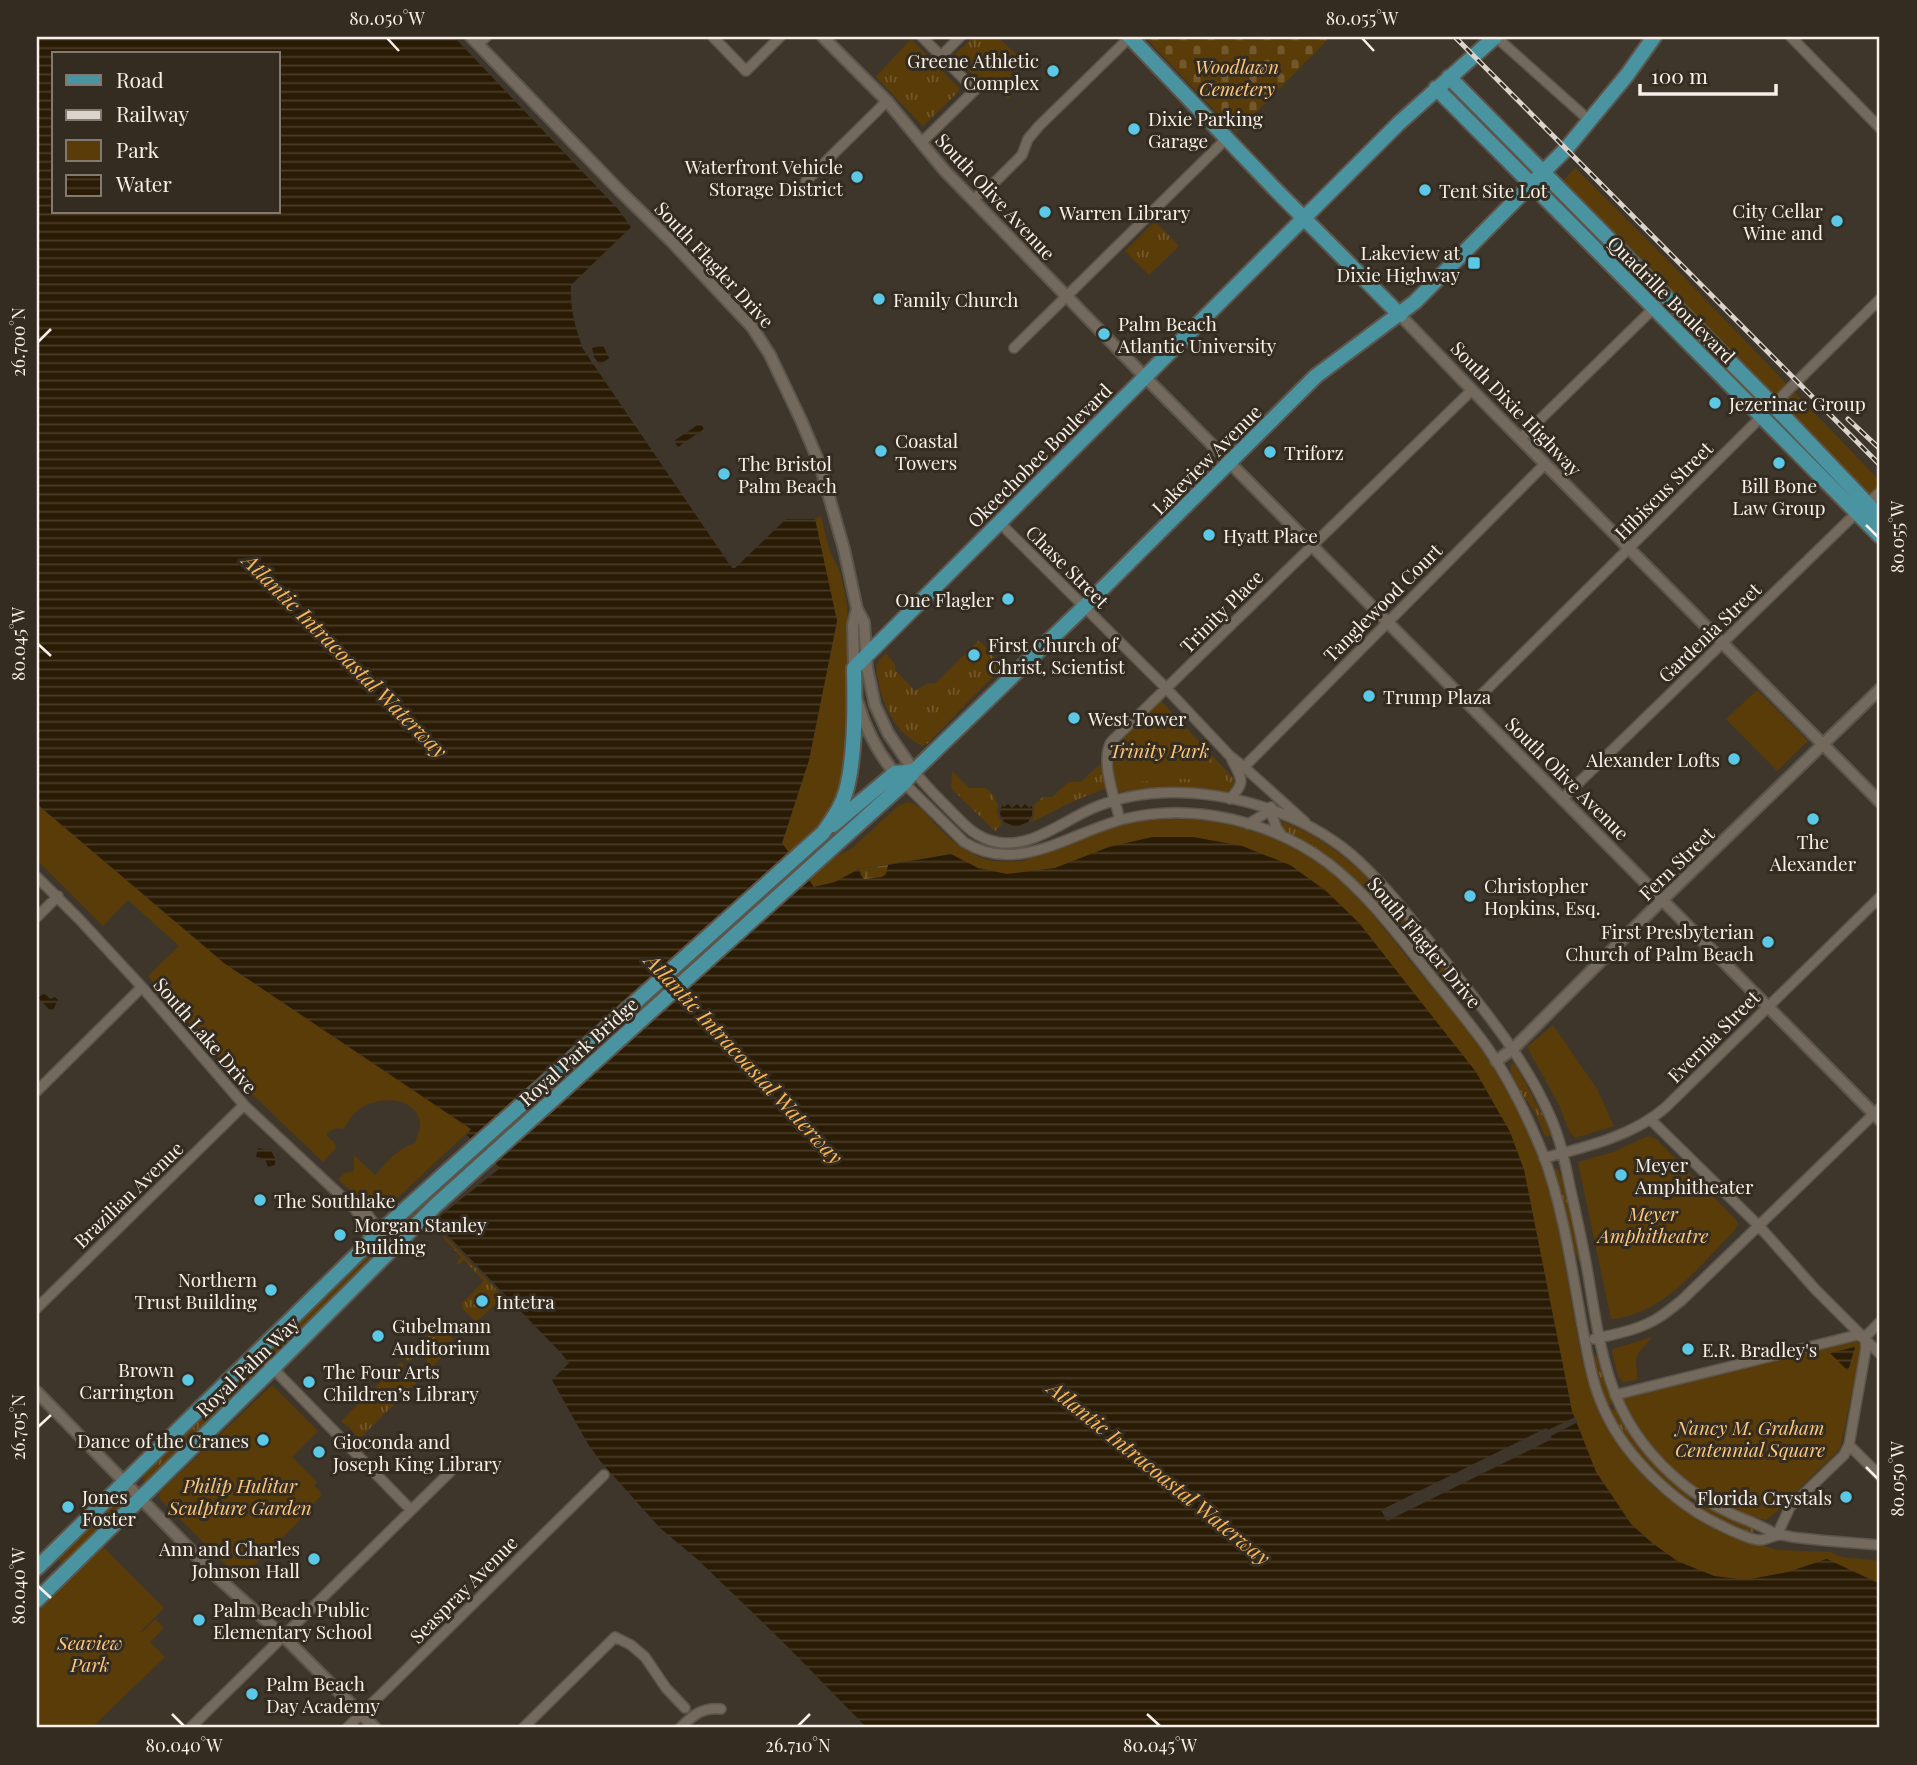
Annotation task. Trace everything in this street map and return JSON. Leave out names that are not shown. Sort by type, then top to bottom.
[{"type":"main road","name":"South Dixie Highway","points":[[1130,37],[1400,314]]},
{"type":"main road","name":"Okeechobee Boulevard","points":[[854,668],[1436,88],[1495,37]]},
{"type":"main road","points":[[1532,184],[1590,121],[1628,75],[1654,37]]},
{"type":"main road","name":"Quadrille Boulevard","points":[[1449,77],[1773,405],[1862,508],[1880,537]]},
{"type":"main road","name":"Quadrille Boulevard","points":[[1436,88],[1762,417],[1862,508],[1880,517]]},
{"type":"main road","name":"Lakeview Avenue","points":[[914,771],[1084,607],[1316,376],[1415,302],[1532,184]]},
{"type":"main road","name":"South Flagler Drive","points":[[854,668],[855,694]]},
{"type":"main road","points":[[823,833],[839,807],[849,780],[855,694]]},
{"type":"main road","points":[[823,833],[914,771]]},
{"type":"main road","name":"Royal Park Bridge","points":[[485,1160],[822,858],[900,778]]},
{"type":"main road","name":"Royal Park Bridge","points":[[474,1148],[823,833]]},
{"type":"main road","name":"Royal Palm Way","points":[[42,1563],[380,1232],[474,1148]]},
{"type":"main road","name":"Royal Palm Way","points":[[37,1600],[436,1205],[485,1160]]},
{"type":"main road","points":[[377,1265],[380,1232]]},
{"type":"main road","points":[[42,1563],[62,1574]]},
{"type":"street","points":[[713,37],[746,71],[780,37]]},
{"type":"street","name":"South Olive Avenue","points":[[823,37],[887,101],[972,200],[1145,377],[1878,1114]]},
{"type":"street","points":[[921,142],[975,90],[922,37]]},
{"type":"street","points":[[941,56],[960,37]]},
{"type":"street","points":[[972,200],[1022,155],[1028,139],[1039,126],[1130,37]]},
{"type":"street","points":[[1495,37],[1590,121]]},
{"type":"street","points":[[1791,37],[1880,128]]},
{"type":"street","name":"South Flagler Drive","points":[[478,39],[752,327],[764,345],[820,465],[848,565],[857,610],[864,622],[869,680],[878,713],[895,745],[926,787],[969,830],[986,840],[998,843],[1021,843],[1092,808],[1115,800],[1167,792],[1230,799],[1259,805],[1307,825],[1336,842],[1374,875],[1448,964],[1513,1049],[1550,1116],[1563,1153],[1598,1338],[1615,1395],[1624,1414],[1646,1447],[1684,1485],[1711,1503],[1763,1525],[1777,1535]]},
{"type":"street","points":[[806,181],[887,101]]},
{"type":"street","points":[[1014,348],[1227,138]]},
{"type":"street","points":[[1520,439],[1666,296]]},
{"type":"street","name":"Hibiscus Street","points":[[1471,705],[1880,299]]},
{"type":"street","name":"South Dixie Highway","points":[[1400,314],[1520,439],[1880,802]]},
{"type":"street","name":"Trinity Place","points":[[1120,820],[1106,762],[1111,742],[1472,390]]},
{"type":"street","name":"Tanglewood Court","points":[[1244,766],[1545,464]]},
{"type":"street","name":"Gardenia Street","points":[[1563,798],[1880,492]]},
{"type":"street","name":"Chase Street","points":[[999,522],[1166,688],[1230,756],[1307,825]]},
{"type":"street","name":"South Flagler Drive","points":[[854,668],[853,625],[857,610]]},
{"type":"street","name":"Fern Street","points":[[1496,1061],[1513,1049],[1880,689]]},
{"type":"street","name":"South Flagler Drive","points":[[855,694],[867,730],[878,750],[900,778],[964,842],[975,849],[991,854],[1031,852],[1120,820],[1158,813],[1185,812],[1248,824],[1283,837],[1326,862],[1358,889],[1406,944],[1486,1046],[1519,1102],[1554,1186],[1589,1364],[1599,1397],[1621,1440],[1634,1457],[1674,1497],[1704,1517],[1759,1540],[1777,1535],[1880,1545]]},
{"type":"street","name":"Chase Street","points":[[1230,756],[1241,778],[1241,785],[1230,799]]},
{"type":"street","points":[[1248,824],[1270,809],[1275,796]]},
{"type":"street","points":[[1270,809],[1276,827],[1283,837]]},
{"type":"street","name":"South Lake Drive","points":[[37,877],[142,987],[243,1105],[355,1209],[368,1230],[368,1244]]},
{"type":"street","points":[[37,917],[58,897]]},
{"type":"street","name":"Evernia Street","points":[[1544,1158],[1613,1137],[1651,1120],[1880,897]]},
{"type":"street","points":[[37,1091],[142,987]]},
{"type":"street","name":"Brazilian Avenue","points":[[37,1308],[243,1105]]},
{"type":"street","points":[[1585,1340],[1620,1333],[1659,1318],[1681,1301],[1878,1114]]},
{"type":"street","points":[[1651,1120],[1759,1226],[1815,1289],[1880,1354]]},
{"type":"street","name":"South Lake Drive","points":[[355,1209],[368,1215],[380,1232]]},
{"type":"street","points":[[1864,1338],[1880,1322]]},
{"type":"street","points":[[1615,1395],[1857,1335],[1864,1338]]},
{"type":"street","points":[[1777,1535],[1790,1507],[1844,1455],[1849,1445],[1867,1348],[1864,1338]]},
{"type":"street","points":[[257,1352],[411,1510]]},
{"type":"street","points":[[37,1392],[235,1593],[283,1636],[374,1728]]},
{"type":"street","points":[[1849,1445],[1880,1476]]},
{"type":"street","points":[[190,1728],[451,1471]]},
{"type":"street","name":"Seaspray Avenue","points":[[347,1728],[604,1475]]},
{"type":"street","points":[[523,1728],[615,1637],[636,1648],[645,1657],[666,1688],[685,1708]]},
{"type":"street","points":[[680,1728],[702,1710],[721,1709]]},
{"type":"green space","points":[[973,37],[998,37],[1019,57],[1011,63],[1011,95],[1008,98],[1004,93],[979,82],[954,55]]},
{"type":"green space","name":"Woodlawn Cemetery","points":[[1145,37],[1330,37],[1236,133]]},
{"type":"green space","points":[[911,39],[959,88],[923,126],[876,77]]},
{"type":"green space","points":[[1575,168],[1880,481],[1880,508],[1657,284],[1639,283],[1550,195]]},
{"type":"green space","points":[[1155,221],[1179,246],[1149,275],[1125,251]]},
{"type":"green space","points":[[821,516],[830,552],[840,573],[845,593],[849,628],[848,663],[840,780],[827,813],[798,846],[809,862],[821,870],[833,858],[851,849],[899,805],[909,802],[920,808],[963,849],[995,861],[1022,861],[1119,826],[1172,819],[1241,828],[1285,844],[1311,858],[1340,880],[1376,919],[1473,1038],[1511,1098],[1534,1148],[1552,1201],[1581,1356],[1592,1394],[1611,1433],[1638,1470],[1654,1487],[1685,1511],[1741,1540],[1778,1550],[1830,1552],[1843,1557],[1880,1561],[1880,1584],[1827,1559],[1788,1572],[1746,1580],[1714,1576],[1677,1561],[1631,1524],[1596,1472],[1572,1411],[1524,1170],[1510,1132],[1475,1072],[1359,923],[1326,891],[1290,865],[1242,846],[1193,837],[1109,847],[1055,868],[1007,874],[978,868],[951,854],[859,869],[835,882],[814,887],[782,844],[809,760],[837,621],[815,519]]},
{"type":"green space","points":[[978,641],[1002,667],[922,746],[905,734],[887,708],[877,669],[880,659],[886,653],[896,666],[894,669],[915,691],[928,683],[935,684]]},
{"type":"green space","points":[[1757,690],[1808,741],[1777,771],[1726,719]]},
{"type":"green space","name":"Trinity Park","points":[[1160,700],[1234,779],[1229,793],[1175,788],[1117,791],[1111,762],[1115,744]]},
{"type":"green space","name":"Trinity Park","points":[[1159,708],[1228,782],[1228,786],[1201,780],[1175,779],[1122,785],[1116,762],[1118,751]]},
{"type":"green space","points":[[1099,765],[1106,788],[1032,822],[1034,805],[1043,797],[1052,797],[1069,782],[1081,782]]},
{"type":"green space","points":[[952,771],[969,788],[986,788],[995,797],[1002,824],[995,831],[951,788]]},
{"type":"green space","points":[[37,804],[224,963],[471,1129],[388,1207],[371,1207],[338,1180],[345,1173],[354,1171],[354,1155],[375,1175],[398,1152],[415,1143],[420,1124],[416,1113],[410,1106],[392,1100],[363,1107],[343,1129],[336,1128],[327,1132],[336,1148],[323,1162],[232,1075],[148,976],[179,946],[128,900],[103,926],[37,860]]},
{"type":"green space","points":[[1278,820],[1329,846],[1373,883],[1393,904],[1447,974],[1442,976],[1371,895],[1348,873],[1324,854],[1286,832]]},
{"type":"green space","points":[[888,865],[889,883],[859,887],[859,869]]},
{"type":"green space","points":[[1553,1025],[1597,1089],[1614,1126],[1575,1138],[1569,1131],[1559,1105],[1527,1047]]},
{"type":"green space","points":[[1512,1063],[1546,1121],[1551,1135],[1548,1137],[1511,1076]]},
{"type":"green space","name":"Meyer Amphitheatre","points":[[1648,1136],[1656,1139],[1738,1224],[1693,1273],[1664,1299],[1630,1316],[1611,1319],[1578,1162],[1613,1152]]},
{"type":"green space","points":[[471,1158],[475,1162],[389,1243],[388,1233]]},
{"type":"green space","points":[[1556,1168],[1569,1198],[1580,1263],[1572,1245],[1553,1171]]},
{"type":"green space","points":[[445,1236],[514,1308],[512,1310],[501,1299],[476,1322],[462,1308],[462,1303],[484,1281],[464,1260],[457,1263],[461,1257],[443,1237]]},
{"type":"green space","points":[[377,1244],[375,1257],[279,1354],[273,1352],[271,1347]]},
{"type":"green space","points":[[436,1329],[449,1333],[453,1346],[423,1376],[421,1375],[428,1363],[425,1355],[413,1357],[408,1362],[405,1359]]},
{"type":"green space","points":[[1652,1337],[1636,1358],[1637,1380],[1623,1382],[1618,1376],[1613,1349]]},
{"type":"green space","name":"Nancy M. Graham Centennial Square","points":[[1853,1340],[1860,1343],[1861,1351],[1840,1449],[1766,1520],[1720,1503],[1680,1476],[1648,1440],[1622,1399],[1622,1397]]},
{"type":"green space","points":[[1596,1355],[1613,1404],[1608,1406],[1599,1385],[1592,1356]]},
{"type":"green space","points":[[401,1362],[404,1365],[400,1370],[399,1382],[419,1380],[359,1439],[341,1421]]},
{"type":"green space","points":[[252,1366],[258,1368],[259,1374],[148,1483],[143,1481],[144,1476],[187,1433],[199,1417]]},
{"type":"green space","name":"Philip Hulitar Sculpture Garden","points":[[273,1386],[318,1431],[292,1457],[317,1482],[314,1485],[322,1494],[296,1524],[240,1579],[160,1499],[159,1493]]},
{"type":"green space","points":[[1616,1408],[1649,1457],[1692,1497],[1688,1501],[1665,1482],[1635,1449],[1610,1411]]},
{"type":"green space","points":[[117,1498],[123,1500],[124,1505],[65,1563],[60,1561],[57,1555]]},
{"type":"green space","points":[[1696,1500],[1728,1517],[1755,1527],[1753,1533],[1693,1505]]},
{"type":"green space","name":"Seaview Park","points":[[103,1547],[164,1608],[140,1632],[155,1619],[164,1628],[150,1642],[165,1657],[91,1728],[37,1728],[37,1613]]},
{"type":"water","name":"Atlantic Intracoastal Waterway","points":[[37,37],[454,37],[618,209],[631,227],[571,285],[572,310],[578,333],[583,349],[732,568],[786,519],[815,519],[837,621],[809,760],[782,843],[814,887],[835,882],[859,869],[864,879],[882,877],[886,874],[888,865],[951,854],[978,868],[1007,874],[1055,868],[1109,847],[1152,837],[1193,837],[1242,846],[1290,865],[1326,891],[1359,923],[1476,1072],[1510,1132],[1524,1170],[1572,1411],[1596,1472],[1631,1524],[1651,1542],[1677,1561],[1714,1576],[1746,1580],[1788,1572],[1827,1559],[1880,1584],[1880,1728],[867,1728],[781,1640],[698,1560],[660,1528],[601,1462],[552,1380],[569,1363],[434,1221],[500,1168],[467,1135],[471,1129],[224,963],[37,804]]},
{"type":"water","points":[[603,345],[609,358],[600,365],[592,348]]},
{"type":"water","points":[[700,423],[704,429],[678,447],[674,441]]},
{"type":"water","points":[[1008,804],[1012,808],[1017,804],[1021,808],[1025,804],[1029,808],[1032,806],[1032,815],[1028,822],[1016,827],[1004,822],[1000,814],[1002,805],[1004,807]]},
{"type":"water","points":[[44,993],[50,999],[55,997],[58,1000],[52,1012],[38,998]]},
{"type":"water","points":[[258,1148],[271,1151],[275,1165],[268,1167],[265,1159],[256,1157]]},
{"type":"water","points":[[1855,1347],[1848,1371],[1830,1353]]},
{"type":"pier","points":[[1575,1417],[1578,1422],[1551,1436],[1552,1439],[1387,1521],[1381,1510],[1546,1428],[1548,1430]]},
{"type":"railway","points":[[1455,37],[1880,465]]},
{"type":"railway","points":[[1848,419],[1880,449]]},
{"type":"place","name":"Greene Athletic Complex","points":[[1053,71]]},
{"type":"place","name":"Dixie Parking Garage","points":[[1134,129]]},
{"type":"place","name":"Waterfront Vehicle Storage District","points":[[857,177]]},
{"type":"place","name":"Tent Site Lot","points":[[1425,190]]},
{"type":"place","name":"Warren Library","points":[[1045,212]]},
{"type":"place","name":"City Cellar Wine and","points":[[1837,221]]},
{"type":"place","name":"Lakeview at Dixie Highway","points":[[1474,263]]},
{"type":"place","name":"Family Church","points":[[879,299]]},
{"type":"place","name":"Palm Beach Atlantic University","points":[[1104,334]]},
{"type":"place","name":"Jezerinac Group","points":[[1715,403]]},
{"type":"place","name":"Coastal Towers","points":[[881,451]]},
{"type":"place","name":"Triforz","points":[[1270,452]]},
{"type":"place","name":"Bill Bone Law Group","points":[[1779,463]]},
{"type":"place","name":"The Bristol Palm Beach","points":[[724,474]]},
{"type":"place","name":"Hyatt Place","points":[[1209,535]]},
{"type":"place","name":"One Flagler","points":[[1008,599]]},
{"type":"place","name":"First Church of Christ, Scientist","points":[[974,655]]},
{"type":"place","name":"Trump Plaza","points":[[1369,696]]},
{"type":"place","name":"West Tower","points":[[1074,718]]},
{"type":"place","name":"Alexander Lofts","points":[[1734,759]]},
{"type":"place","name":"The Alexander","points":[[1813,819]]},
{"type":"place","name":"Christopher Hopkins, Esq.","points":[[1470,896]]},
{"type":"place","name":"First Presbyterian Church of Palm Beach","points":[[1768,942]]},
{"type":"place","name":"Meyer Amphitheater","points":[[1621,1175]]},
{"type":"place","name":"The Southlake","points":[[260,1200]]},
{"type":"place","name":"Morgan Stanley Building","points":[[340,1235]]},
{"type":"place","name":"Northern Trust Building","points":[[271,1290]]},
{"type":"place","name":"Intetra","points":[[482,1301]]},
{"type":"place","name":"Gubelmann Auditorium","points":[[378,1336]]},
{"type":"place","name":"E.R. Bradley's","points":[[1688,1349]]},
{"type":"place","name":"Brown Carrington","points":[[188,1380]]},
{"type":"place","name":"The Four Arts Children’s Library","points":[[309,1382]]},
{"type":"place","name":"Dance of the Cranes","points":[[263,1440]]},
{"type":"place","name":"Gioconda and Joseph King Library","points":[[319,1452]]},
{"type":"place","name":"Florida Crystals","points":[[1846,1497]]},
{"type":"place","name":"Jones Foster","points":[[68,1507]]},
{"type":"place","name":"Ann and Charles Johnson Hall","points":[[314,1559]]},
{"type":"place","name":"Palm Beach Public Elementary School","points":[[199,1620]]},
{"type":"place","name":"Palm Beach Day Academy","points":[[252,1694]]}]
